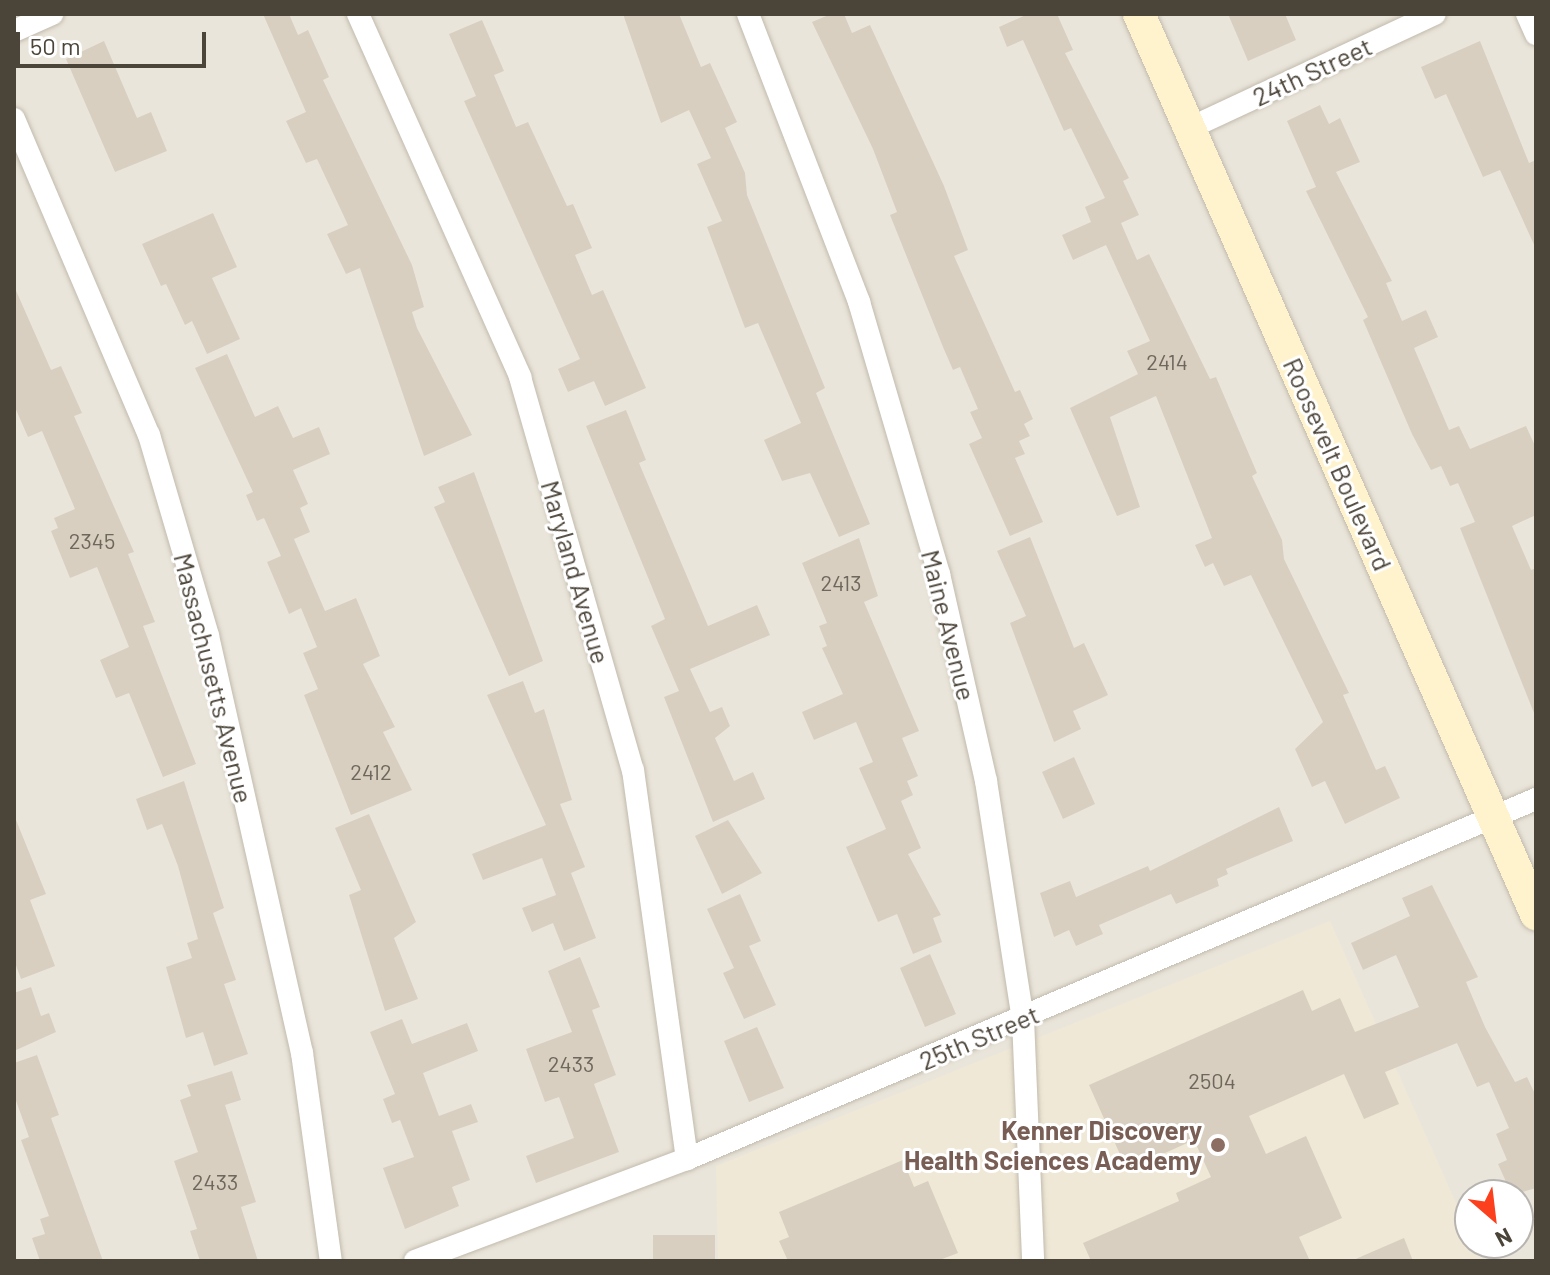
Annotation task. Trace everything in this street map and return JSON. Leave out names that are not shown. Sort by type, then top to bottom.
[{"type":"street","points":[[14,31],[52,14]]},
{"type":"street","name":"Maryland Avenue","points":[[358,14],[520,377],[624,739],[687,1159]]},
{"type":"street","name":"Maine Avenue","points":[[748,14],[859,302],[939,574],[986,781],[1023,1019],[1033,1261]]},
{"type":"street","name":"Roosevelt Boulevard","points":[[1139,14],[1536,914]]},
{"type":"street","name":"24th Street","points":[[1190,128],[1435,14]]},
{"type":"street","points":[[1527,14],[1536,34]]},
{"type":"street","name":"Massachusetts Avenue","points":[[14,119],[149,435],[208,636],[302,1053],[331,1261]]},
{"type":"street","name":"25th Street","points":[[415,1261],[687,1159],[1536,799]]},
{"type":"shaded area","points":[[14,14],[1536,14],[1536,1261],[14,1261]]},
{"type":"shaded area","name":"Kenner Discovery Health Sciences Academy","points":[[1330,921],[1454,1198],[1454,1259],[1482,1261],[718,1261],[716,1166]]},
{"type":"building","points":[[263,14],[289,14],[298,35],[308,30],[329,77],[323,80],[412,265],[424,307],[412,312],[417,328],[472,435],[424,456],[360,268],[346,274],[327,234],[348,225],[317,159],[306,163],[286,121],[306,112]]},
{"type":"building","points":[[623,14],[679,14],[701,67],[710,63],[737,122],[725,128],[745,173],[747,195],[825,388],[816,393],[870,524],[839,537],[810,473],[782,481],[764,440],[801,423],[758,323],[745,328],[707,227],[722,221],[697,164],[711,158],[689,110],[661,123]]},
{"type":"building","points":[[831,14],[844,14],[852,33],[870,25],[944,186],[968,250],[954,256],[1015,392],[1020,390],[1033,419],[1024,424],[1030,436],[1019,441],[1025,454],[1015,458],[1043,522],[1010,536],[969,444],[982,438],[970,412],[978,409],[960,367],[953,370],[943,347],[890,215],[897,212],[873,149],[812,22]]},
{"type":"building","points":[[1028,14],[1057,14],[1073,50],[1065,53],[1129,178],[1123,181],[1139,215],[1121,223],[1137,260],[1149,254],[1210,379],[1216,377],[1257,473],[1252,476],[1282,540],[1284,559],[1349,693],[1343,695],[1376,770],[1385,766],[1400,798],[1345,824],[1325,781],[1312,787],[1295,749],[1323,722],[1251,575],[1224,586],[1213,563],[1205,567],[1195,545],[1212,538],[1156,396],[1110,417],[1140,507],[1117,516],[1070,408],[1138,374],[1127,351],[1150,341],[1106,245],[1073,260],[1062,235],[1091,222],[1085,207],[1105,198],[1071,128],[1064,131],[1023,40],[1007,47],[999,27]]},
{"type":"building","points":[[1228,14],[1285,14],[1296,40],[1248,61]]},
{"type":"building","points":[[482,20],[504,71],[494,75],[516,127],[528,122],[567,206],[573,204],[592,248],[575,255],[592,295],[603,290],[646,388],[605,406],[594,381],[568,392],[558,369],[580,359],[464,101],[476,96],[449,34]]},
{"type":"building","points":[[104,41],[137,118],[151,112],[167,151],[115,172],[66,59]]},
{"type":"building","points":[[1480,41],[1529,163],[1536,160],[1536,249],[1500,170],[1483,177],[1446,94],[1435,99],[1421,67]]},
{"type":"building","points":[[1320,105],[1329,124],[1340,118],[1360,162],[1336,172],[1392,281],[1386,283],[1402,321],[1426,310],[1438,337],[1414,348],[1449,430],[1459,426],[1470,449],[1526,426],[1536,448],[1536,515],[1512,526],[1531,570],[1536,568],[1536,718],[1460,528],[1475,522],[1458,483],[1450,486],[1441,466],[1431,470],[1412,434],[1363,320],[1368,317],[1306,191],[1316,187],[1287,121]]},
{"type":"building","points":[[213,213],[237,267],[212,278],[240,339],[207,354],[192,321],[185,325],[166,284],[161,286],[142,244]]},
{"type":"building","points":[[14,286],[51,370],[61,366],[82,413],[74,416],[134,552],[128,554],[155,622],[143,626],[196,764],[163,777],[129,693],[116,698],[100,660],[129,647],[97,567],[70,578],[51,531],[58,528],[54,518],[75,509],[42,431],[28,437],[14,405]]},
{"type":"building","points":[[227,354],[255,417],[278,406],[293,438],[319,427],[330,454],[293,470],[308,504],[300,508],[310,532],[294,539],[325,611],[356,598],[380,656],[363,664],[395,727],[383,732],[412,790],[351,815],[304,695],[318,689],[303,653],[317,647],[301,608],[289,614],[267,562],[281,556],[264,518],[257,521],[246,495],[253,492],[195,368]]},
{"type":"building","points":[[626,410],[646,460],[639,463],[708,626],[757,605],[770,635],[690,669],[710,712],[722,707],[730,726],[715,738],[734,781],[753,772],[765,799],[713,822],[664,697],[679,691],[651,626],[665,619],[586,426]]},
{"type":"building","points":[[474,472],[543,661],[509,676],[434,507],[445,502],[438,487]]},
{"type":"building","points":[[1030,537],[1074,648],[1084,643],[1108,695],[1073,711],[1081,729],[1054,742],[1010,623],[1026,616],[997,551]]},
{"type":"building","points":[[859,538],[878,596],[864,602],[919,731],[902,738],[918,776],[907,781],[913,795],[901,801],[921,848],[908,854],[941,915],[933,918],[942,942],[913,954],[897,914],[878,922],[846,847],[886,829],[859,768],[873,762],[856,722],[814,740],[802,712],[843,694],[822,648],[827,646],[819,626],[827,623],[802,563]]},
{"type":"building","points":[[523,681],[535,713],[544,709],[572,800],[560,804],[585,867],[571,873],[596,938],[564,951],[553,923],[532,932],[522,908],[556,895],[542,858],[483,880],[472,854],[546,825],[487,695]]},
{"type":"building","points":[[1074,757],[1095,804],[1063,819],[1042,772]]},
{"type":"building","points":[[184,781],[224,908],[213,913],[236,980],[224,984],[248,1054],[214,1066],[203,1032],[186,1038],[166,967],[192,958],[187,943],[198,939],[178,866],[162,824],[147,830],[136,799]]},
{"type":"building","points":[[1279,807],[1293,841],[1226,869],[1228,874],[1217,879],[1219,886],[1176,904],[1171,894],[1099,925],[1103,934],[1076,946],[1069,930],[1054,937],[1040,893],[1070,881],[1076,897],[1148,866],[1150,871]]},
{"type":"building","points":[[369,814],[416,922],[394,938],[418,999],[385,1011],[349,895],[361,890],[335,828]]},
{"type":"building","points":[[14,815],[46,894],[30,900],[55,966],[21,979],[14,960]]},
{"type":"building","points":[[728,820],[762,873],[722,894],[695,836]]},
{"type":"building","points":[[1432,885],[1478,977],[1466,982],[1485,1027],[1515,1082],[1527,1077],[1536,1096],[1536,1188],[1534,1179],[1505,1179],[1498,1164],[1507,1160],[1496,1134],[1509,1128],[1489,1082],[1477,1087],[1457,1043],[1385,1072],[1399,1104],[1364,1119],[1344,1074],[1249,1116],[1266,1154],[1306,1136],[1342,1218],[1299,1237],[1310,1261],[1091,1261],[1083,1243],[1179,1201],[1176,1193],[1211,1177],[1194,1140],[1127,1170],[1089,1085],[1303,990],[1312,1011],[1340,998],[1355,1032],[1419,1007],[1396,955],[1363,970],[1351,943],[1410,916],[1402,898]]},
{"type":"building","points":[[740,894],[761,941],[749,946],[776,1005],[744,1019],[723,973],[734,968],[707,909]]},
{"type":"building","points":[[930,954],[956,1014],[925,1027],[900,968]]},
{"type":"building","points":[[580,957],[600,1007],[592,1010],[616,1075],[594,1084],[619,1152],[536,1183],[526,1156],[574,1138],[559,1097],[545,1102],[526,1049],[572,1032],[548,971]]},
{"type":"building","points":[[31,987],[41,1016],[49,1013],[56,1032],[14,1051],[14,993]]},
{"type":"building","points":[[402,1019],[412,1044],[467,1023],[478,1051],[423,1073],[439,1116],[471,1104],[478,1122],[452,1131],[470,1180],[452,1187],[459,1206],[405,1229],[383,1168],[414,1157],[400,1120],[392,1123],[383,1099],[395,1094],[370,1032]]},
{"type":"building","points":[[757,1027],[784,1088],[749,1102],[724,1041]]},
{"type":"building","points":[[37,1055],[59,1115],[51,1118],[103,1261],[40,1261],[32,1238],[45,1234],[40,1219],[49,1216],[21,1140],[29,1137],[14,1095],[14,1063]]},
{"type":"building","points":[[232,1071],[241,1100],[225,1105],[256,1202],[241,1207],[258,1261],[200,1261],[190,1231],[197,1229],[174,1161],[198,1152],[180,1100],[191,1096],[187,1085]]},
{"type":"building","points":[[903,1160],[914,1187],[928,1181],[958,1253],[937,1261],[788,1261],[779,1241],[789,1237],[779,1212]]},
{"type":"building","points":[[653,1235],[715,1235],[715,1261],[653,1261]]},
{"type":"building","points":[[1404,1238],[1413,1261],[1351,1261]]},
{"type":"place","name":"Kenner Discovery Health Sciences Academy","points":[[1218,1145]]}]
